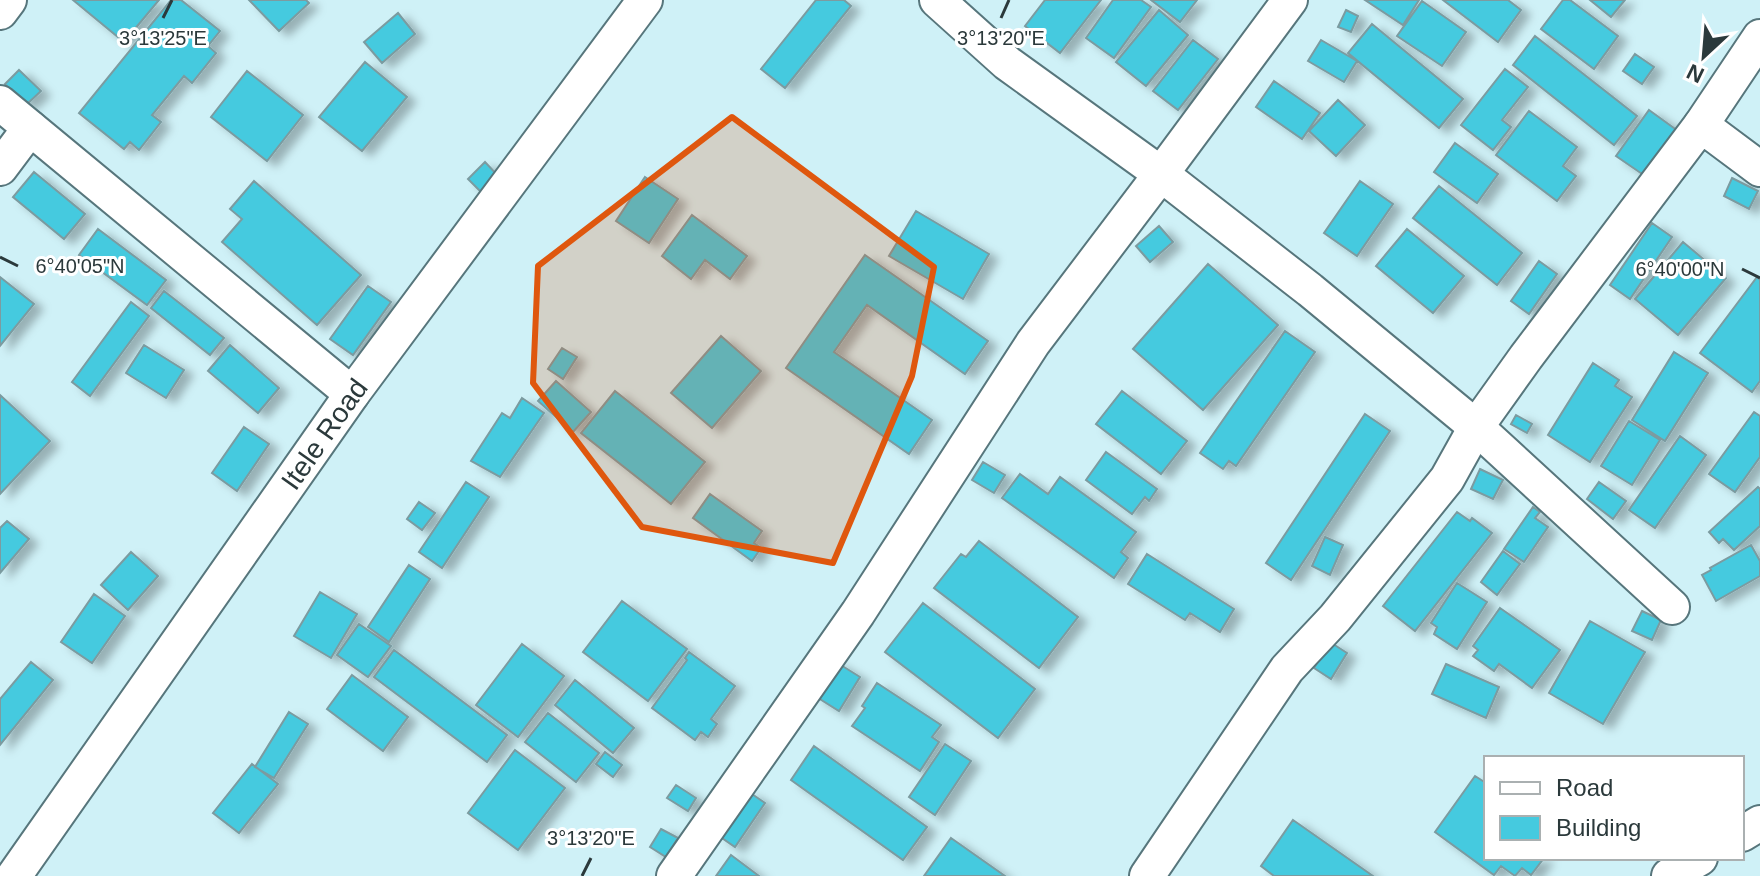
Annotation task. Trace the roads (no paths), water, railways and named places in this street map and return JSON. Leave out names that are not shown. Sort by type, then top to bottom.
[{"type":"street","points":[[0,12],[9,0]]},
{"type":"street","name":"Itele Road","points":[[14,876],[352,394],[645,0]]},
{"type":"street","points":[[937,0],[1007,63],[1161,174],[1310,290],[1476,427],[1672,607]]},
{"type":"street","points":[[674,876],[858,613],[1033,343],[1290,0]]},
{"type":"street","points":[[1147,876],[1287,669],[1335,618],[1447,479],[1476,427],[1701,125],[1760,37]]},
{"type":"street","points":[[0,103],[352,394]]},
{"type":"street","points":[[1701,125],[1760,169]]},
{"type":"street","points":[[0,168],[30,128]]},
{"type":"street","points":[[1669,876],[1697,860]]}]
